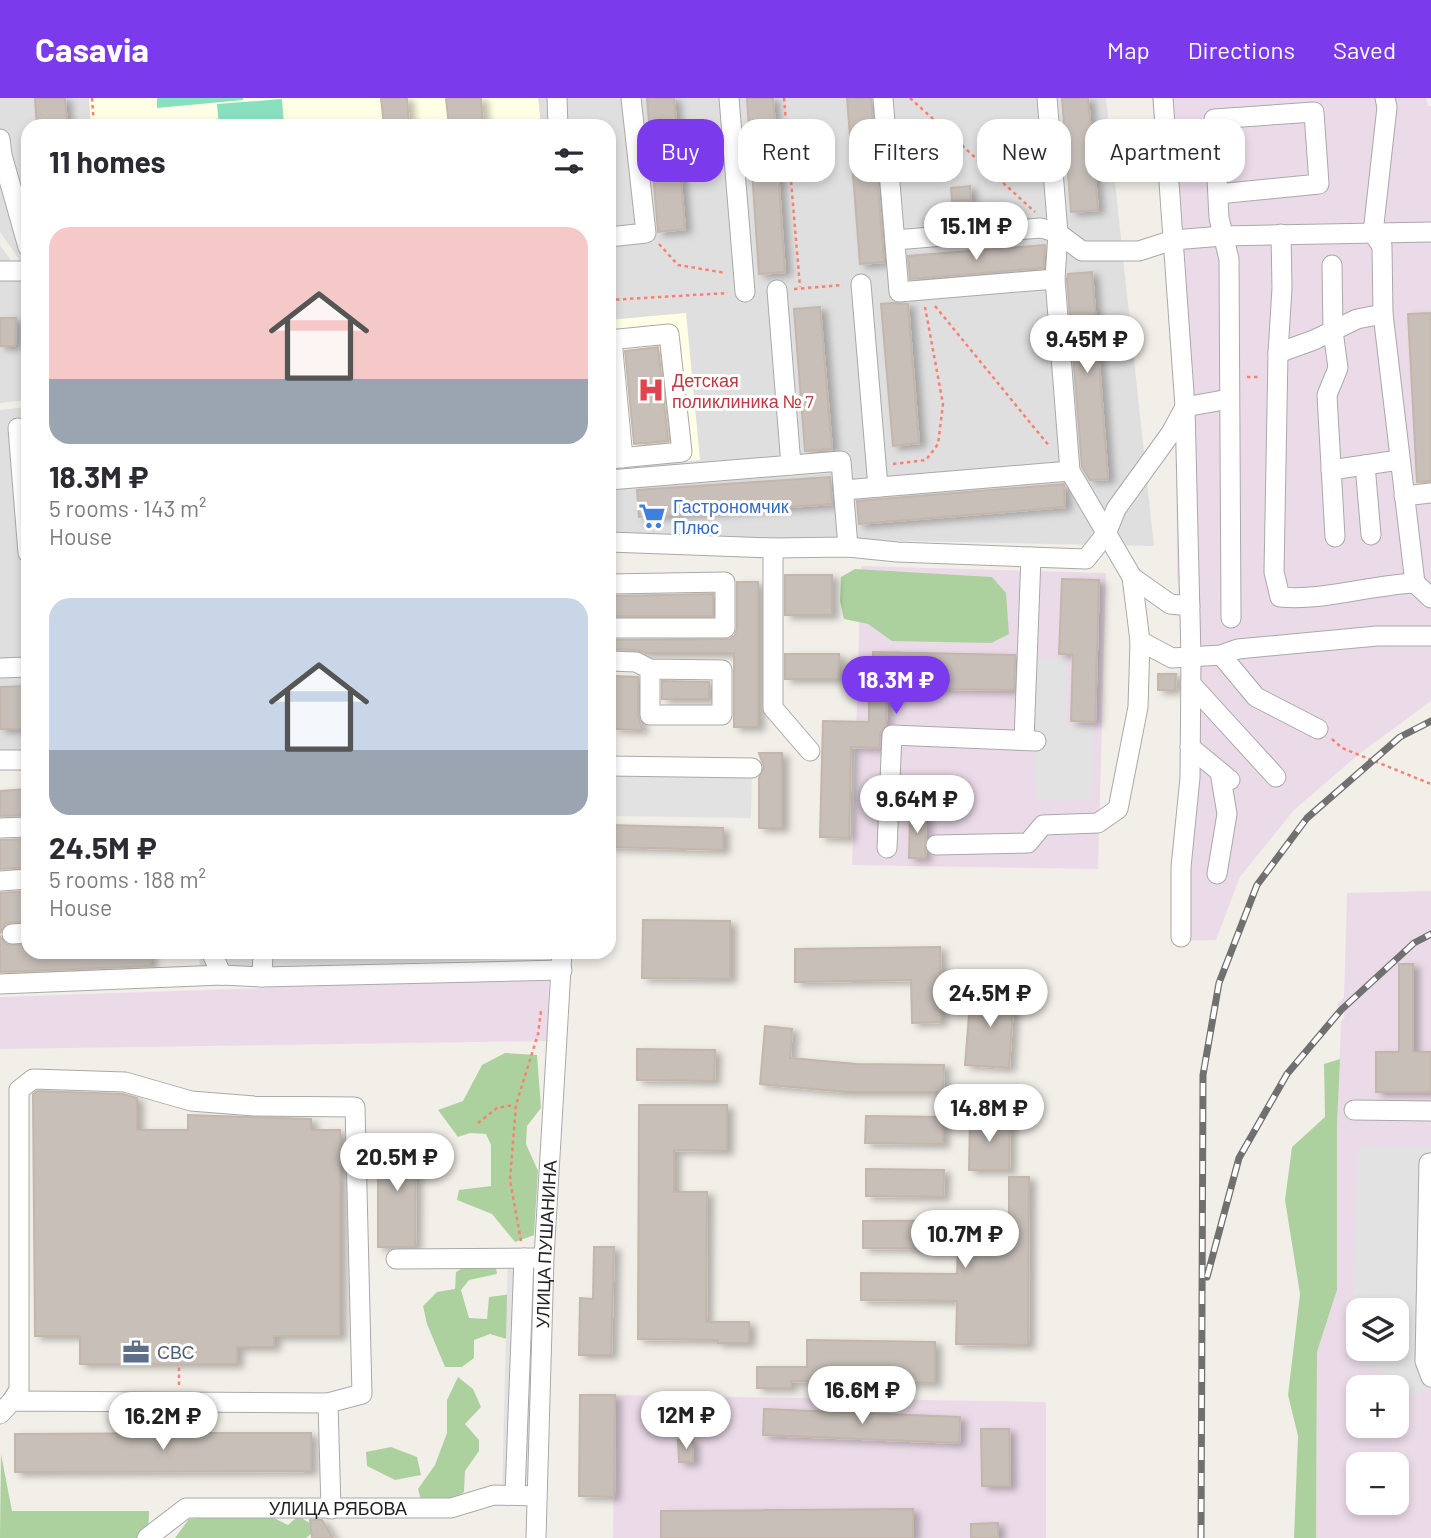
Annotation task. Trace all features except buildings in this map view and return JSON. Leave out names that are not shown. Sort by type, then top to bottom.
[{"type":"street","points":[[557,98],[558,119]]},
{"type":"street","points":[[616,236],[646,233],[631,98]]},
{"type":"street","points":[[730,98],[745,283]]},
{"type":"street","points":[[883,98],[899,292],[1055,279]]},
{"type":"street","points":[[1047,98],[1058,233],[1055,279],[1070,471],[1132,577],[1170,604],[1190,606]]},
{"type":"street","points":[[1163,98],[1185,407],[1190,606],[1190,778],[1181,867],[1181,937]]},
{"type":"street","points":[[1385,98],[1387,107],[1373,233],[1382,246],[1383,314],[1415,583],[1431,598]]},
{"type":"street","points":[[1218,194],[1319,184],[1314,112],[1214,120],[1219,218],[1229,259],[1231,618]]},
{"type":"street","points":[[0,139],[21,222]]},
{"type":"street","points":[[895,240],[1041,228],[1058,233],[1082,251],[1139,251],[1173,240],[1223,236],[1431,232]]},
{"type":"street","points":[[1281,234],[1282,288],[1278,353],[1274,572],[1280,597],[1302,599],[1415,583]]},
{"type":"street","points":[[1332,265],[1333,331],[1338,368],[1327,394],[1335,537]]},
{"type":"street","points":[[0,271],[21,271]]},
{"type":"street","points":[[861,284],[878,487]]},
{"type":"street","points":[[777,290],[791,465]]},
{"type":"street","points":[[1278,353],[1357,319],[1383,314]]},
{"type":"street","points":[[616,339],[669,334],[682,452],[616,459]]},
{"type":"street","points":[[1185,407],[1229,399]]},
{"type":"street","points":[[616,542],[773,548],[848,547],[897,552],[1086,559],[1106,534],[1116,509],[1171,433],[1185,407]]},
{"type":"street","points":[[15,428],[21,486]]},
{"type":"street","points":[[1331,470],[1399,460]]},
{"type":"street","points":[[616,479],[841,461],[848,547]]},
{"type":"street","points":[[1365,465],[1371,535]]},
{"type":"street","points":[[844,490],[1070,471]]},
{"type":"street","points":[[1404,496],[1431,493]]},
{"type":"street","points":[[773,548],[773,708],[810,751]]},
{"type":"street","points":[[887,848],[892,735],[1030,740],[1031,557]]},
{"type":"street","points":[[936,845],[1028,843],[1043,825],[1098,823],[1118,809],[1139,707],[1140,641],[1132,577]]},
{"type":"street","points":[[616,584],[725,582],[725,628],[616,628]]},
{"type":"street","points":[[1140,641],[1172,658],[1221,655],[1238,649],[1377,636],[1431,636]]},
{"type":"street","points":[[1221,655],[1256,697],[1318,729]]},
{"type":"street","points":[[616,662],[636,662],[650,669]]},
{"type":"street","points":[[0,668],[21,667]]},
{"type":"street","points":[[1191,684],[1276,777]]},
{"type":"street","points":[[1190,747],[1226,777],[1227,814],[1217,874]]},
{"type":"street","points":[[0,760],[21,760]]},
{"type":"street","points":[[616,766],[752,768]]},
{"type":"street","points":[[0,828],[21,827]]},
{"type":"street","points":[[0,881],[21,880]]},
{"type":"street","points":[[214,959],[222,975]]},
{"type":"street","points":[[262,977],[263,959]]},
{"type":"street","points":[[0,984],[222,975],[262,977],[562,961]]},
{"type":"street","name":"УЛИЦА ПУШАНИНА","points":[[536,1538],[544,1258],[562,961]]},
{"type":"street","points":[[33,1079],[125,1082],[191,1101],[242,1105],[355,1107],[362,1394],[328,1403],[179,1403],[6,1408],[19,1391],[19,1090],[33,1079]]},
{"type":"street","points":[[1354,1111],[1431,1111]]},
{"type":"street","points":[[1431,1163],[1424,1361],[1431,1377]]},
{"type":"street","points":[[515,1495],[524,1258]]},
{"type":"street","points":[[396,1259],[544,1258]]},
{"type":"street","points":[[328,1403],[331,1509]]},
{"type":"street","name":"УЛИЦА РЯБОВА","points":[[147,1538],[186,1508],[451,1508],[494,1495],[537,1496]]},
{"type":"path","points":[[92,98],[94,119]]},
{"type":"path","points":[[784,98],[800,288]]},
{"type":"path","points":[[910,98],[1038,215]]},
{"type":"path","points":[[646,233],[678,265],[716,273],[745,283]]},
{"type":"path","points":[[921,290],[1053,450]]},
{"type":"path","points":[[877,467],[926,460],[938,444],[943,404],[921,290]]},
{"type":"path","points":[[1229,378],[1278,377]]},
{"type":"path","points":[[1318,729],[1342,748],[1431,783]]},
{"type":"path","points":[[524,1258],[510,1181],[516,1105],[538,1034],[541,1009]]},
{"type":"path","points":[[478,1123],[496,1108],[516,1105]]},
{"type":"path","points":[[179,1364],[179,1403]]},
{"type":"shaded area","points":[[0,98],[1106,98],[1108,119],[1085,119],[1085,182],[1115,182],[1154,546],[616,535],[616,119],[21,119],[21,262],[0,232]]},
{"type":"shaded area","points":[[89,98],[538,98],[540,119],[90,119]]},
{"type":"shaded area","points":[[1152,98],[1426,98],[1428,106],[1431,106],[1431,701],[1359,754],[1294,810],[1240,877],[1216,940],[1171,941],[1183,806],[1188,677],[1177,576],[1176,370],[1159,182],[1245,182],[1245,119],[1154,119]]},
{"type":"shaded area","points":[[0,245],[21,274],[21,401],[0,403]]},
{"type":"shaded area","name":"Детская поликлиника № 7","points":[[686,313],[700,460],[616,469],[616,319]]},
{"type":"shaded area","points":[[21,408],[21,768],[0,768],[0,410]]},
{"type":"shaded area","points":[[861,566],[1106,573],[1098,869],[852,865]]},
{"type":"shaded area","points":[[1037,658],[1067,658],[1066,725],[1093,726],[1092,800],[1035,799]]},
{"type":"shaded area","points":[[616,766],[752,768],[751,818],[616,816]]},
{"type":"shaded area","points":[[1431,891],[1431,1538],[1316,1538],[1317,1352],[1337,1290],[1337,1125],[1341,1022],[1345,1016],[1337,1004],[1344,997],[1347,893]]},
{"type":"shaded area","points":[[199,959],[505,959],[200,972]]},
{"type":"shaded area","points":[[549,978],[547,1041],[0,1049],[0,997]]},
{"type":"shaded area","points":[[1358,1146],[1431,1147],[1431,1387],[1417,1395],[1409,1390],[1409,1375],[1385,1375],[1362,1361],[1409,1361],[1409,1298],[1353,1298]]},
{"type":"shaded area","points":[[508,1258],[536,1258],[526,1495],[502,1495]]},
{"type":"shaded area","points":[[615,1395],[1046,1402],[1046,1538],[613,1538]]},
{"type":"green space","points":[[157,98],[243,98],[243,100],[157,108]]},
{"type":"green space","points":[[282,99],[283,119],[218,119],[217,104]]},
{"type":"green space","points":[[855,569],[992,577],[1006,593],[1009,634],[991,643],[892,641],[868,624],[844,619],[840,601],[841,577]]},
{"type":"green space","points":[[505,1053],[537,1055],[541,1108],[527,1126],[526,1144],[538,1171],[534,1235],[515,1242],[492,1214],[457,1200],[459,1190],[491,1186],[491,1145],[486,1134],[470,1133],[458,1137],[438,1110],[463,1101],[482,1065]]},
{"type":"green space","points":[[1340,1059],[1337,1125],[1337,1290],[1317,1352],[1316,1538],[1294,1538],[1298,1436],[1288,1395],[1300,1294],[1285,1200],[1292,1147],[1325,1117],[1324,1064]]},
{"type":"green space","points":[[469,1264],[496,1268],[497,1274],[469,1280],[461,1290],[469,1318],[487,1319],[489,1297],[511,1294],[510,1340],[490,1334],[474,1340],[474,1358],[462,1367],[445,1367],[427,1324],[423,1306],[437,1292],[455,1289],[456,1272]]},
{"type":"green space","points":[[458,1377],[473,1389],[481,1407],[465,1424],[479,1440],[479,1451],[465,1471],[464,1492],[454,1499],[421,1500],[418,1489],[435,1465],[447,1433],[447,1400]]},
{"type":"green space","points":[[391,1447],[417,1457],[421,1475],[395,1480],[367,1466],[366,1452]]},
{"type":"green space","points":[[1,1454],[12,1511],[149,1511],[148,1538],[0,1538]]},
{"type":"green space","points":[[224,1515],[272,1517],[288,1525],[298,1516],[318,1528],[306,1538],[175,1538],[189,1519]]},
{"type":"railway","points":[[1201,1538],[1203,1075],[1219,983],[1257,885],[1307,818],[1400,737],[1431,721]]},
{"type":"railway","points":[[1207,1277],[1239,1158],[1287,1074],[1341,1010],[1414,943],[1431,934]]},
{"type":"place","name":"Детская поликлиника № 7","points":[[651,390]]},
{"type":"place","name":"Гастрономчик Плюс","points":[[652,516]]},
{"type":"place","name":"СВС","points":[[136,1352]]}]
